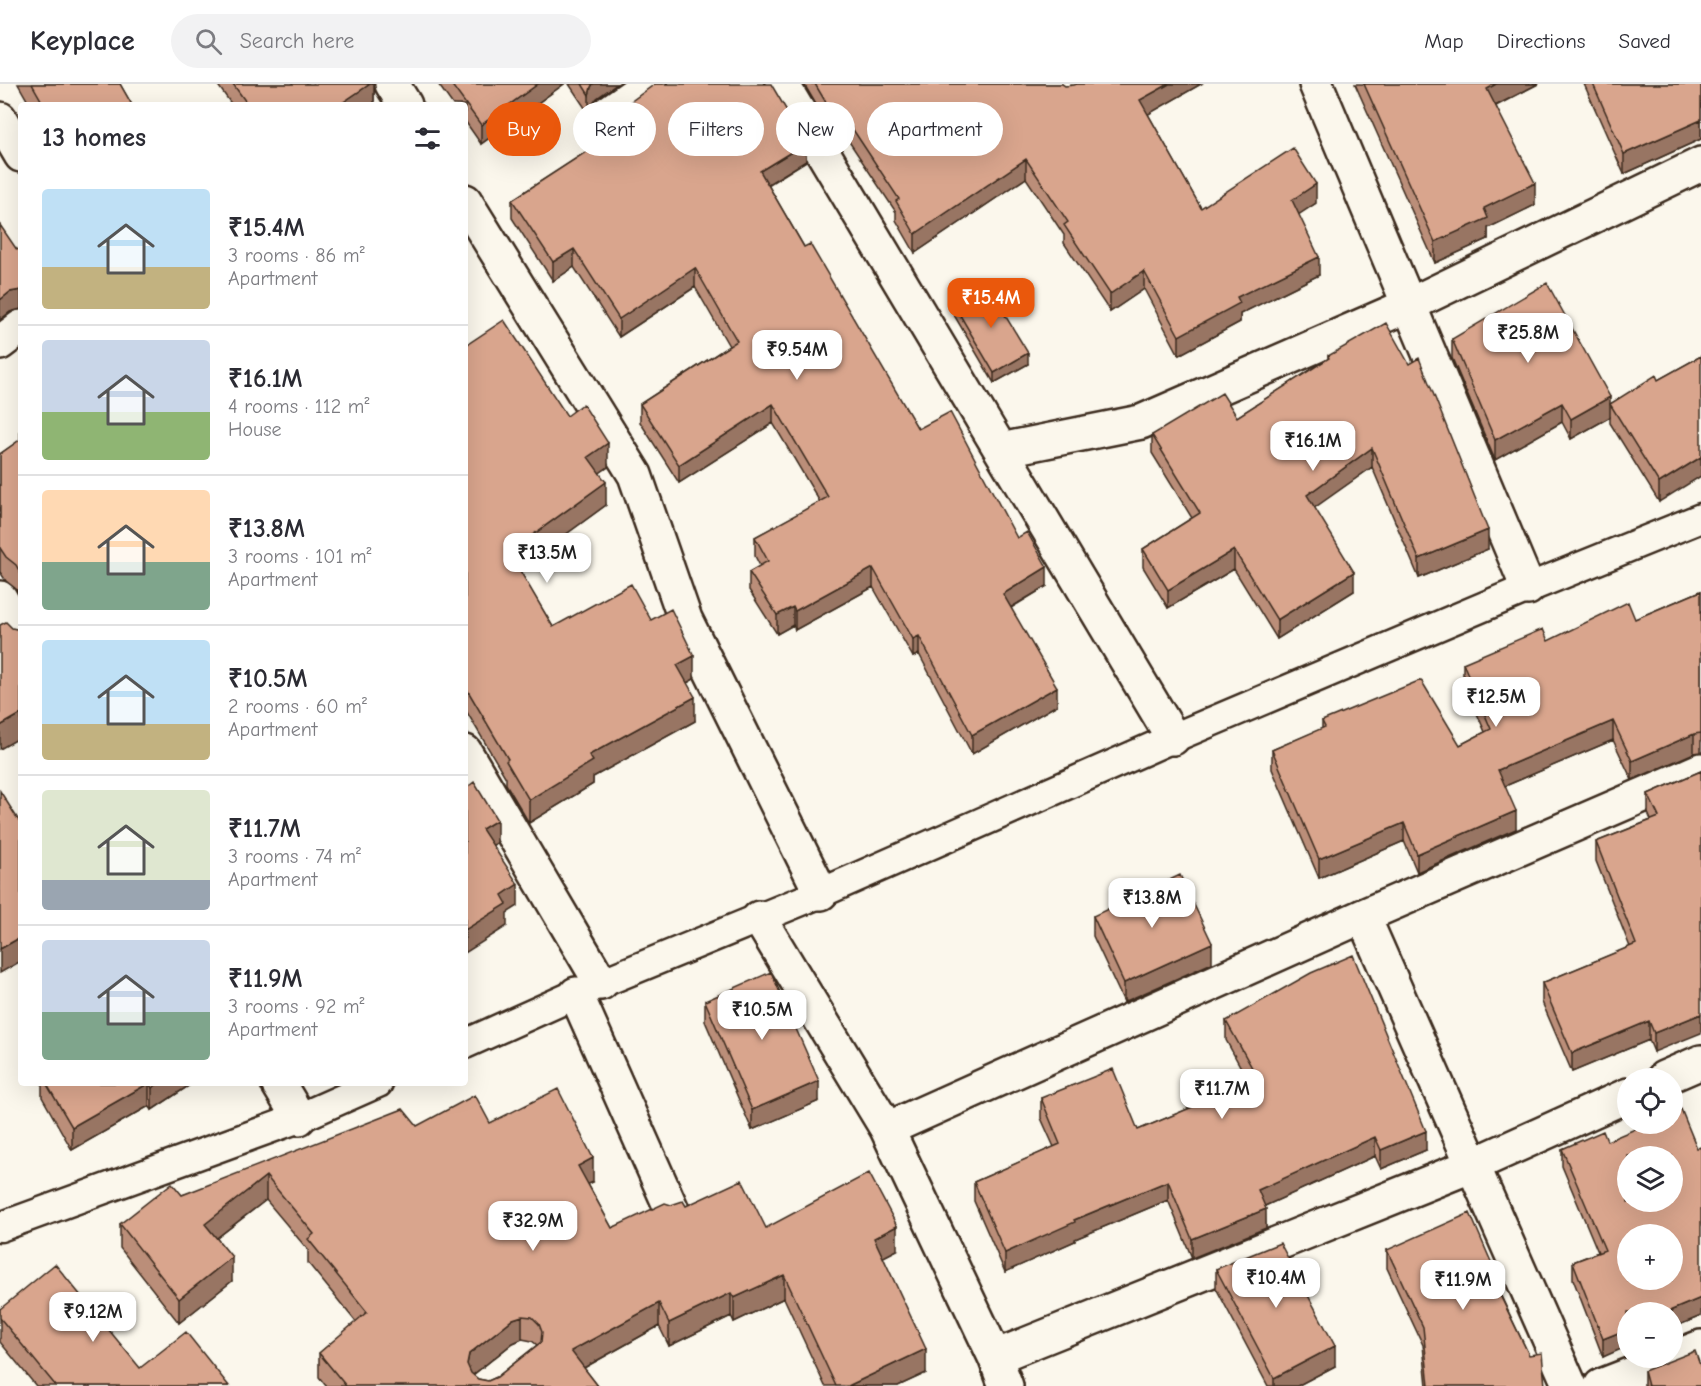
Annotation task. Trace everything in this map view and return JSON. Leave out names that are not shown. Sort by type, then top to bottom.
[{"type":"street","points":[[392,84],[403,102]]},
{"type":"street","points":[[624,102],[649,84]]},
{"type":"street","points":[[783,84],[1173,738]]},
{"type":"street","points":[[1316,84],[1528,588]]},
{"type":"street","points":[[0,119],[18,150]]},
{"type":"street","points":[[1001,450],[1141,422],[1409,305],[1701,164]]},
{"type":"street","points":[[468,206],[635,475],[685,619],[821,893]]},
{"type":"street","points":[[0,344],[18,329]]},
{"type":"street","points":[[0,598],[18,630]]},
{"type":"street","points":[[468,758],[588,989],[672,1210]]},
{"type":"street","points":[[886,1129],[1363,916],[1701,770]]},
{"type":"street","points":[[1363,916],[1570,1386]]},
{"type":"street","points":[[759,918],[886,1129],[1001,1371],[1617,1100]]},
{"type":"street","points":[[1683,1070],[1701,1062]]},
{"type":"street","points":[[281,1086],[299,1118]]},
{"type":"street","points":[[1601,1386],[1701,1347]]},
{"type":"lane","points":[[468,1043],[588,989],[821,893],[1173,738],[1528,588],[1701,518]]},
{"type":"lane","points":[[0,1227],[299,1118],[371,1086]]},
{"type":"building","points":[[32,84],[120,84],[130,102],[42,102]]},
{"type":"building","points":[[233,84],[370,84],[343,102],[246,102]]},
{"type":"building","points":[[451,84],[538,84],[513,102],[486,102],[486,121],[481,125],[468,107],[468,102],[464,102]]},
{"type":"building","points":[[582,84],[593,84],[589,95]]},
{"type":"building","points":[[655,84],[771,84],[782,102],[776,102],[776,156],[785,156],[760,171],[804,247],[810,244],[918,429],[950,412],[1017,538],[1027,532],[1047,567],[1003,594],[1057,687],[972,735],[919,636],[913,639],[873,568],[795,611],[793,607],[777,615],[749,572],[768,561],[755,537],[828,497],[773,404],[679,465],[640,404],[737,341],[695,268],[619,319],[574,249],[553,262],[512,200],[580,156],[656,156],[656,102],[630,102]]},
{"type":"building","points":[[815,84],[1062,84],[1065,86],[1169,84],[1140,100],[1201,208],[1293,148],[1316,184],[1292,200],[1319,257],[1237,297],[1240,303],[1179,336],[1144,271],[1110,294],[1064,225],[1068,222],[1026,159],[915,234],[896,201],[899,199],[871,156],[1003,156],[1003,102],[867,102],[867,151],[855,133],[855,102],[826,102]]},
{"type":"building","points":[[1364,84],[1496,84],[1487,89],[1535,183],[1484,208],[1488,218],[1435,242]]},
{"type":"building","points":[[1593,84],[1701,84],[1701,120],[1624,154]]},
{"type":"building","points":[[0,225],[18,249],[18,291],[10,292],[0,300]]},
{"type":"building","points":[[1547,283],[1610,397],[1571,419],[1562,403],[1495,440],[1452,339]]},
{"type":"building","points":[[986,284],[1028,353],[994,373],[954,305]]},
{"type":"building","points":[[504,320],[567,416],[583,404],[608,443],[588,457],[606,482],[509,552],[553,627],[631,584],[651,620],[671,609],[694,656],[677,665],[695,697],[589,755],[593,761],[529,800],[468,691],[468,344]]},
{"type":"building","points":[[1386,323],[1409,364],[1419,358],[1488,530],[1419,559],[1372,448],[1307,495],[1354,572],[1277,620],[1234,550],[1168,590],[1143,549],[1200,513],[1152,435],[1222,393],[1237,417],[1329,358],[1328,356]]},
{"type":"building","points":[[1701,356],[1701,457],[1659,483],[1610,404],[1656,375],[1658,380]]},
{"type":"building","points":[[18,441],[18,569],[0,548],[0,454]]},
{"type":"building","points":[[1701,591],[1701,733],[1632,761],[1613,721],[1498,770],[1516,811],[1417,854],[1404,823],[1319,859],[1272,750],[1325,727],[1322,721],[1421,680],[1460,745],[1491,729],[1463,663],[1543,629],[1548,641],[1628,602],[1635,619]]},
{"type":"building","points":[[6,622],[12,628],[18,629],[18,716],[0,726],[0,625]]},
{"type":"building","points":[[1701,771],[1701,1014],[1654,1033],[1649,1021],[1572,1053],[1542,983],[1636,944],[1596,842],[1659,817],[1648,794]]},
{"type":"building","points":[[474,782],[497,820],[482,829],[518,884],[502,895],[507,904],[468,928],[468,787]]},
{"type":"building","points":[[0,791],[18,819],[18,939],[0,949]]},
{"type":"building","points":[[1180,875],[1212,943],[1124,983],[1093,916]]},
{"type":"building","points":[[1353,955],[1426,1131],[1381,1150],[1375,1137],[1258,1190],[1266,1209],[1192,1239],[1168,1181],[1074,1220],[1075,1222],[1005,1253],[974,1182],[1060,1144],[1041,1098],[1113,1069],[1138,1130],[1223,1094],[1222,1092],[1256,1075],[1226,1021],[1311,973]]},
{"type":"building","points":[[771,972],[819,1081],[752,1110],[705,1001]]},
{"type":"building","points":[[48,1086],[144,1086],[72,1127]]},
{"type":"building","points":[[558,1089],[593,1158],[578,1166],[612,1228],[665,1203],[671,1205],[683,1201],[686,1206],[742,1180],[766,1228],[869,1173],[897,1226],[874,1238],[926,1349],[848,1386],[836,1386],[784,1275],[734,1298],[731,1293],[669,1323],[659,1303],[571,1351],[598,1386],[346,1386],[319,1353],[367,1312],[308,1239],[314,1234],[266,1176],[205,1224],[232,1257],[179,1299],[120,1224],[172,1183],[182,1195],[403,1109],[417,1126],[475,1095],[490,1123]],"holes":[[[522,1316],[532,1317],[539,1324],[542,1332],[541,1342],[497,1377],[488,1381],[478,1379],[471,1373],[467,1364],[469,1354],[513,1319]]]},
{"type":"building","points":[[1683,1114],[1697,1148],[1701,1147],[1701,1298],[1683,1305],[1683,1302],[1617,1302],[1617,1333],[1603,1339],[1573,1262],[1605,1250],[1562,1149],[1603,1131],[1607,1141],[1623,1134],[1683,1134]]},
{"type":"building","points":[[1470,1213],[1501,1285],[1496,1287],[1529,1355],[1542,1353],[1545,1386],[1429,1386],[1423,1327],[1387,1250]]},
{"type":"building","points":[[1280,1243],[1335,1346],[1274,1378],[1216,1269]]},
{"type":"building","points":[[55,1264],[140,1368],[186,1332],[229,1386],[56,1386],[0,1318],[0,1309]]},
{"type":"building","points":[[1695,1351],[1701,1368],[1701,1386],[1648,1386],[1644,1371],[1652,1368],[1683,1368],[1683,1356]]}]
